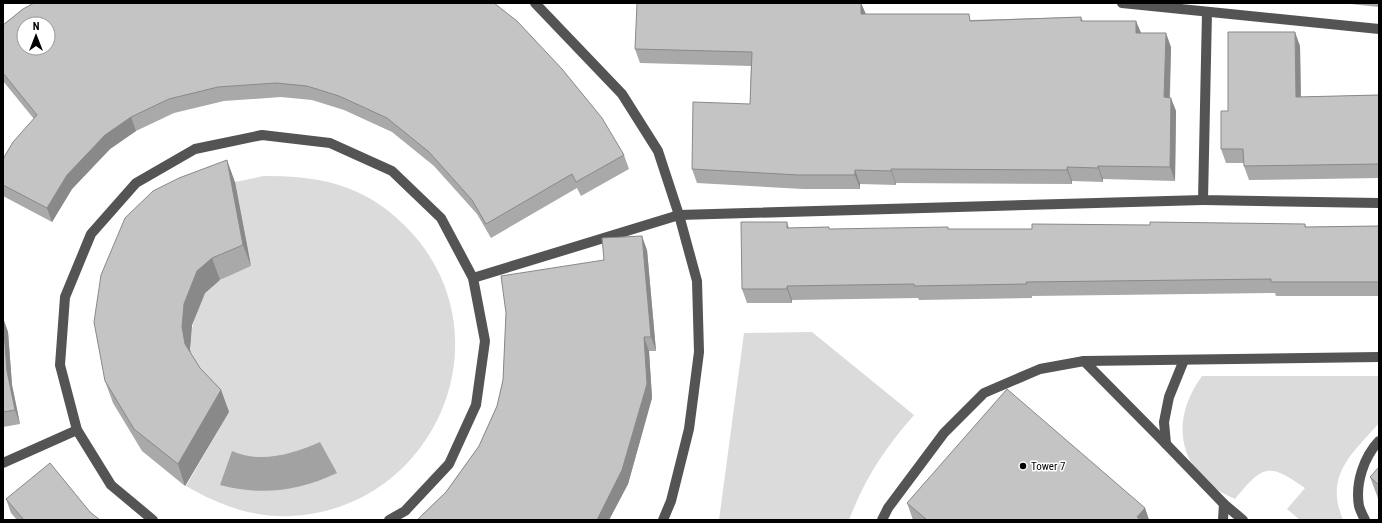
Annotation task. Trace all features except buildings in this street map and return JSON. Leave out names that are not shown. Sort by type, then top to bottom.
[{"type":"street","points":[[536,3],[622,94],[658,151],[679,215],[697,281],[699,352],[689,429],[671,501],[663,520]]},
{"type":"street","points":[[1122,3],[1379,28]]},
{"type":"street","points":[[1202,200],[1207,12]]},
{"type":"street","points":[[154,520],[111,485],[77,430],[60,364],[65,297],[91,234],[136,183],[195,149],[262,135],[330,142],[392,172],[441,218],[473,278],[485,342],[476,405],[449,464],[405,511],[389,520]]},
{"type":"street","points":[[473,278],[679,215],[1202,200],[1379,203]]},
{"type":"street","points":[[882,520],[888,508],[944,433],[984,393],[1040,369],[1084,361],[1379,357]]},
{"type":"street","points":[[1166,444],[1164,422],[1169,397],[1184,360]]},
{"type":"street","points":[[1084,361],[1224,504],[1243,520]]},
{"type":"street","points":[[3,463],[77,430]]},
{"type":"street","points":[[1365,520],[1359,506],[1359,477],[1373,447],[1379,441]]},
{"type":"street","points":[[1223,520],[1224,504]]},
{"type":"shaded area","points":[[264,176],[286,176],[326,181],[362,194],[379,204],[411,232],[440,274],[453,320],[454,366],[442,411],[418,451],[385,483],[342,506],[292,516],[264,515],[237,509],[211,499],[186,486],[229,412],[193,366],[190,350],[192,328],[198,307],[202,298],[210,287],[215,283],[251,266],[235,182]]},
{"type":"shaded area","points":[[812,332],[914,415],[894,439],[877,464],[855,505],[849,520],[719,520],[744,333]]},
{"type":"shaded area","points":[[1202,376],[1379,376],[1379,423],[1351,455],[1339,478],[1337,490],[1338,504],[1343,520],[1300,520],[1287,509],[1305,488],[1293,480],[1274,471],[1267,471],[1253,479],[1235,499],[1216,489],[1202,476],[1191,462],[1185,446],[1183,430],[1185,412],[1191,394]]},
{"type":"shaded area","points":[[320,442],[337,473],[308,484],[280,490],[250,490],[220,485],[232,451],[254,457],[276,456],[288,454]]},
{"type":"place","name":"Tower 7","points":[[1023,466]]}]
